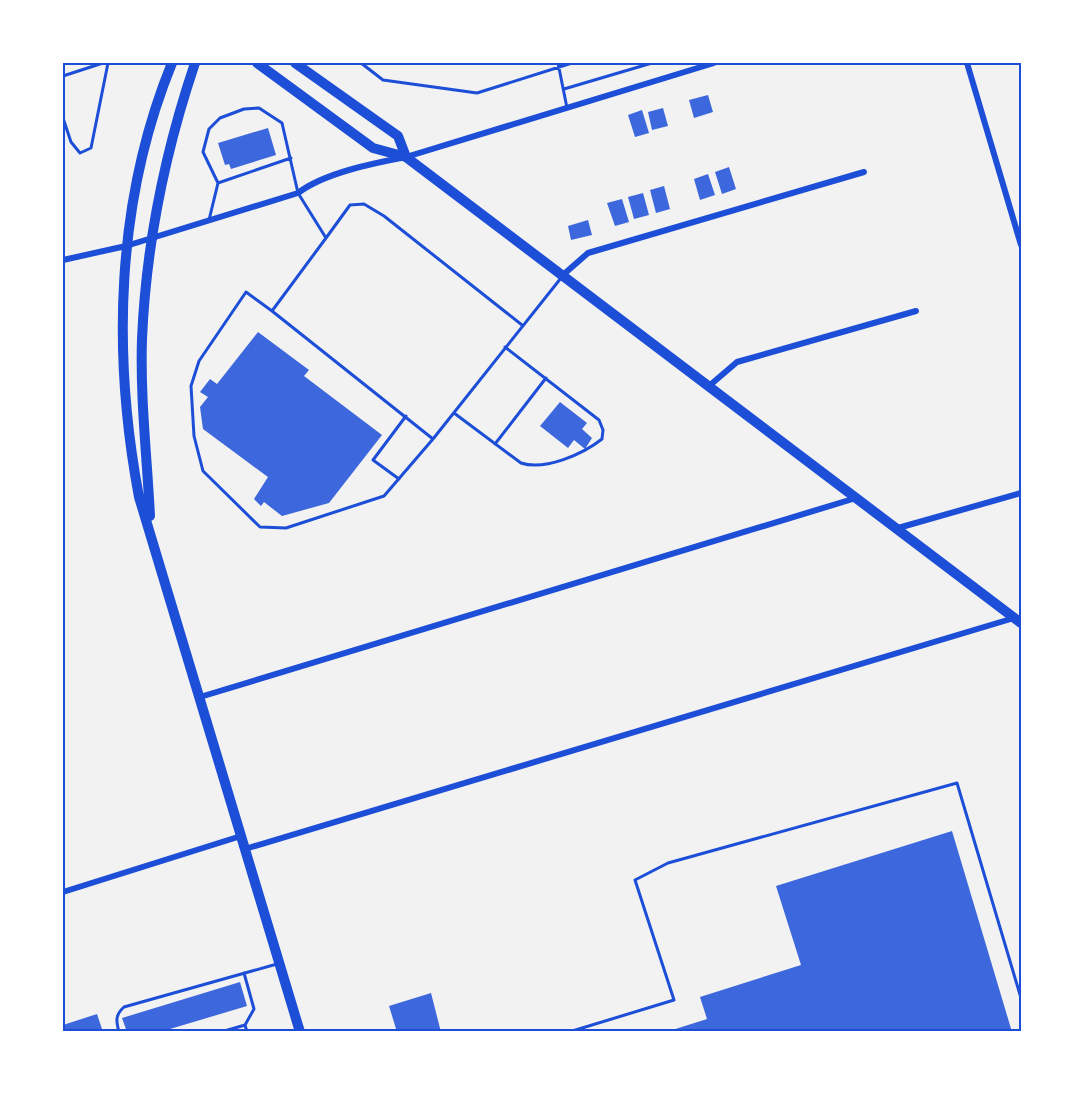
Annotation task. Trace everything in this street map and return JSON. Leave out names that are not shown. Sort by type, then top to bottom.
[{"type":"main road","points":[[163,83],[165,63]]},
{"type":"main road","points":[[171,63],[163,83],[135,184],[126,246],[122,352],[128,439],[139,497],[300,1032]]},
{"type":"main road","points":[[150,528],[142,350],[152,238],[171,136],[195,63]]},
{"type":"main road","points":[[257,63],[373,148],[406,157],[564,274],[1018,620]]},
{"type":"main road","points":[[295,63],[398,136],[406,157]]},
{"type":"street","points":[[63,258],[126,246],[298,193],[309,184],[380,162],[406,157],[714,63]]},
{"type":"street","points":[[968,63],[1021,245]]},
{"type":"street","points":[[564,274],[588,253],[864,172]]},
{"type":"street","points":[[709,386],[736,362],[916,311]]},
{"type":"street","points":[[898,528],[1021,493]]},
{"type":"street","points":[[200,697],[857,498]]},
{"type":"street","points":[[245,849],[1018,620]]},
{"type":"street","points":[[63,892],[242,836]]},
{"type":"lane","points":[[63,76],[105,63],[91,148],[80,153],[71,142],[63,118]]},
{"type":"lane","points":[[361,63],[382,80],[477,93],[558,65],[572,63]]},
{"type":"lane","points":[[564,88],[652,63]]},
{"type":"lane","points":[[558,65],[567,108]]},
{"type":"lane","points":[[209,220],[218,183],[203,152],[209,129],[220,118],[244,109],[259,108],[282,123],[298,193],[326,238]]},
{"type":"lane","points":[[218,183],[291,158]]},
{"type":"lane","points":[[272,311],[350,205],[364,204],[402,229],[522,325]]},
{"type":"lane","points":[[433,439],[246,292],[199,361],[191,386],[194,436],[203,471],[260,527],[286,528],[384,496],[433,439],[564,274]]},
{"type":"lane","points":[[454,413],[521,463],[532,467],[577,453],[602,439],[603,430],[599,420],[505,347]]},
{"type":"lane","points":[[495,444],[546,378]]},
{"type":"lane","points":[[399,479],[373,460],[406,417]]},
{"type":"lane","points":[[569,1032],[674,1000],[634,880],[668,863],[957,783],[1021,998]]},
{"type":"lane","points":[[119,1032],[116,1021],[124,1007],[279,963]]},
{"type":"lane","points":[[221,1032],[245,1025],[254,1009],[244,973]]},
{"type":"lane","points":[[245,1025],[247,1032]]},
{"type":"building","points":[[708,95],[713,112],[694,118],[689,100]]},
{"type":"building","points":[[663,108],[668,126],[652,130],[648,112]]},
{"type":"building","points":[[642,110],[649,133],[635,137],[628,115]]},
{"type":"building","points":[[268,128],[276,155],[231,169],[229,164],[225,165],[218,143]]},
{"type":"building","points":[[729,167],[736,189],[722,194],[715,172]]},
{"type":"building","points":[[708,174],[715,195],[700,200],[694,179]]},
{"type":"building","points":[[664,186],[670,209],[656,213],[650,190]]},
{"type":"building","points":[[643,193],[649,215],[634,219],[628,197]]},
{"type":"building","points":[[622,199],[629,222],[615,226],[607,203]]},
{"type":"building","points":[[588,220],[592,235],[571,240],[568,226]]},
{"type":"building","points":[[258,332],[309,370],[304,376],[382,435],[329,503],[282,516],[264,502],[261,506],[254,499],[268,477],[203,429],[200,407],[208,397],[200,392],[210,379],[217,384]]},
{"type":"building","points":[[560,402],[587,423],[582,429],[592,438],[585,449],[574,440],[568,448],[540,426]]},
{"type":"building","points":[[952,831],[1012,1032],[666,1032],[707,1019],[700,997],[801,965],[776,886]]},
{"type":"building","points":[[240,982],[247,1006],[160,1032],[127,1032],[122,1018]]},
{"type":"building","points":[[431,993],[441,1032],[397,1032],[389,1006]]},
{"type":"building","points":[[97,1014],[103,1032],[63,1032],[63,1025]]}]
